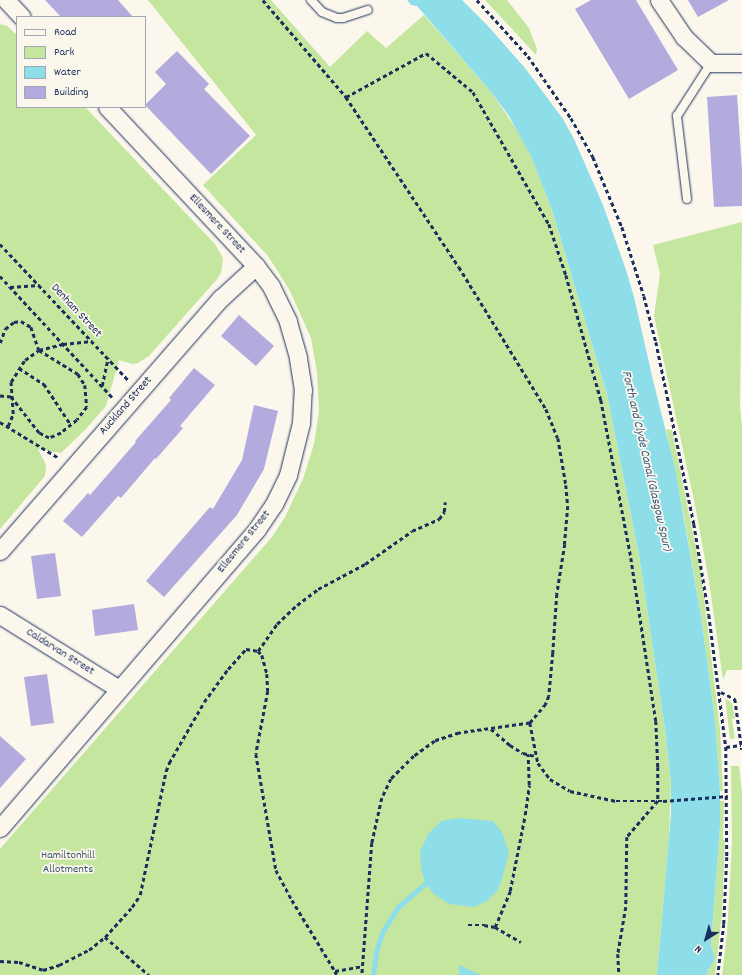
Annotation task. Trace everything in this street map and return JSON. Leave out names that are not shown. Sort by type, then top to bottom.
[{"type":"street","points":[[6,0],[21,16]]},
{"type":"street","points":[[659,0],[684,37],[711,63],[742,64]]},
{"type":"street","name":"Ellesmere Street","points":[[0,828],[257,529],[274,504],[290,468],[301,422],[303,396],[301,374],[294,340],[281,303],[256,266],[108,108]]},
{"type":"street","name":"Auckland Street","points":[[0,551],[138,391],[221,298],[256,266]]},
{"type":"street","name":"Caldarvan Street","points":[[0,615],[119,689]]},
{"type":"lane","points":[[311,0],[322,12],[337,18],[343,18],[368,10]]},
{"type":"lane","points":[[687,199],[677,116],[711,63]]},
{"type":"path","points":[[263,0],[346,97],[426,217],[539,396],[553,423],[558,438],[566,485],[568,506],[565,544],[556,594],[556,627],[549,696],[546,704],[530,723],[459,733],[435,741],[409,760],[396,773],[386,787],[379,808],[372,844],[362,975]]},
{"type":"path","points":[[476,0],[525,52],[571,118],[592,157],[622,227],[644,296],[668,395],[694,524],[720,692],[726,746],[728,796],[724,924],[718,975]]},
{"type":"path","points":[[346,97],[426,53],[473,92],[549,224],[583,331],[601,400],[618,486],[656,721],[658,801],[627,837],[626,907],[618,954],[619,975]]},
{"type":"path","name":"Denham Street","points":[[0,244],[93,341],[138,391]]},
{"type":"path","points":[[0,276],[102,387],[124,408]]},
{"type":"path","points":[[10,287],[39,285]]},
{"type":"path","points":[[0,343],[5,329],[14,322],[21,321],[31,327],[39,350],[78,374],[85,385],[87,407],[62,433],[49,438],[43,437],[11,397],[0,396]]},
{"type":"path","points":[[8,426],[13,414],[10,382],[25,360],[39,350],[63,344],[93,341]]},
{"type":"path","points":[[102,387],[108,358]]},
{"type":"path","points":[[19,368],[44,384],[71,425]]},
{"type":"path","points":[[0,422],[73,467]]},
{"type":"path","points":[[258,651],[277,624],[298,604],[318,590],[365,564],[412,531],[439,519],[444,512],[445,502]]},
{"type":"path","points":[[0,961],[14,961],[38,969],[50,969],[89,950],[105,937],[132,908],[140,895],[169,762],[204,702],[228,669],[246,649],[258,651]]},
{"type":"path","points":[[258,651],[265,665],[268,691],[257,746],[257,763],[276,870],[292,900],[337,975]]},
{"type":"path","points":[[720,692],[735,699],[742,749]]},
{"type":"path","points":[[530,723],[535,756],[538,764],[550,779],[570,791],[616,801],[663,801],[728,796]]},
{"type":"path","points":[[491,729],[510,745],[535,756]]},
{"type":"path","points":[[726,746],[741,745]]},
{"type":"path","points":[[495,927],[510,891],[525,814],[529,784],[528,754]]},
{"type":"path","points":[[468,925],[495,927],[521,942]]},
{"type":"path","points":[[105,937],[149,975]]},
{"type":"path","points":[[335,971],[363,966]]},
{"type":"green space","name":"Hamiltonhill Allotments","points":[[148,0],[271,0],[330,67],[367,31],[386,48],[424,15],[491,92],[521,136],[531,156],[552,210],[607,394],[639,555],[665,729],[671,781],[669,838],[657,975],[0,975],[0,849],[272,537],[285,517],[303,479],[314,444],[319,411],[317,372],[311,338],[290,291],[268,256],[203,185],[256,135]]},
{"type":"green space","points":[[485,0],[507,0],[529,28],[537,49],[536,55]]},
{"type":"green space","points":[[0,24],[7,26],[16,34],[16,108],[86,108],[215,244],[223,258],[221,273],[218,278],[149,356],[138,363],[132,364],[119,360],[106,406],[85,430],[61,453],[38,449],[46,465],[45,476],[0,529]]},
{"type":"green space","points":[[742,222],[740,406],[742,427],[742,670],[727,670],[723,680],[709,581],[695,505],[654,316],[660,274],[653,245]]},
{"type":"green space","points":[[666,429],[672,430],[701,573],[720,729],[723,791],[720,791],[715,720],[701,616],[683,511]]},
{"type":"green space","points":[[725,698],[732,703],[735,719],[732,719],[735,738],[730,739]]},
{"type":"green space","points":[[731,766],[739,766],[742,793],[742,975],[722,975],[727,934],[732,843]]},
{"type":"green space","points":[[719,801],[724,801],[723,840],[725,840],[722,914],[715,975],[707,975],[708,970],[715,960],[711,945],[720,827]]},
{"type":"water","name":"Forth and Clyde Canal (Glasgow Spur)","points":[[407,0],[462,0],[488,26],[525,68],[563,119],[574,139],[603,205],[626,270],[634,297],[675,468],[701,616],[715,720],[720,791],[720,827],[711,945],[715,960],[708,970],[707,975],[657,975],[671,814],[671,781],[665,729],[639,555],[607,394],[552,210],[531,156],[509,116],[491,92],[417,6],[411,5]]},
{"type":"water","points":[[458,818],[493,821],[502,832],[509,853],[497,891],[487,901],[474,907],[449,904],[434,894],[425,883],[421,868],[420,851],[429,833],[441,821]]},
{"type":"water","points":[[459,965],[481,975],[459,975]]},
{"type":"building","points":[[45,0],[118,0],[132,16],[60,16]]},
{"type":"building","points":[[591,0],[636,0],[678,70],[629,99],[575,9]]},
{"type":"building","points":[[688,0],[729,0],[698,17]]},
{"type":"building","points":[[177,51],[209,84],[204,89],[250,136],[211,174],[146,106],[146,104],[166,84],[155,72]]},
{"type":"building","points":[[737,95],[742,171],[742,206],[714,207],[707,97]]},
{"type":"building","points":[[239,315],[274,346],[256,366],[221,336]]},
{"type":"building","points":[[194,368],[215,385],[180,426],[183,428],[156,459],[155,458],[121,498],[118,496],[82,537],[63,521],[88,493],[90,495],[136,442],[135,441],[171,400],[169,398]]},
{"type":"building","points":[[254,405],[278,411],[264,469],[237,515],[164,597],[146,581],[210,507],[213,509],[242,460]]},
{"type":"building","points":[[55,553],[61,596],[37,599],[31,556]]},
{"type":"building","points":[[134,604],[138,630],[95,636],[92,610]]},
{"type":"building","points":[[47,674],[54,723],[31,726],[24,677]]},
{"type":"building","points":[[0,736],[26,759],[0,788]]},
{"type":"waterway","points":[[373,975],[377,948],[383,931],[398,907],[429,880]]}]
